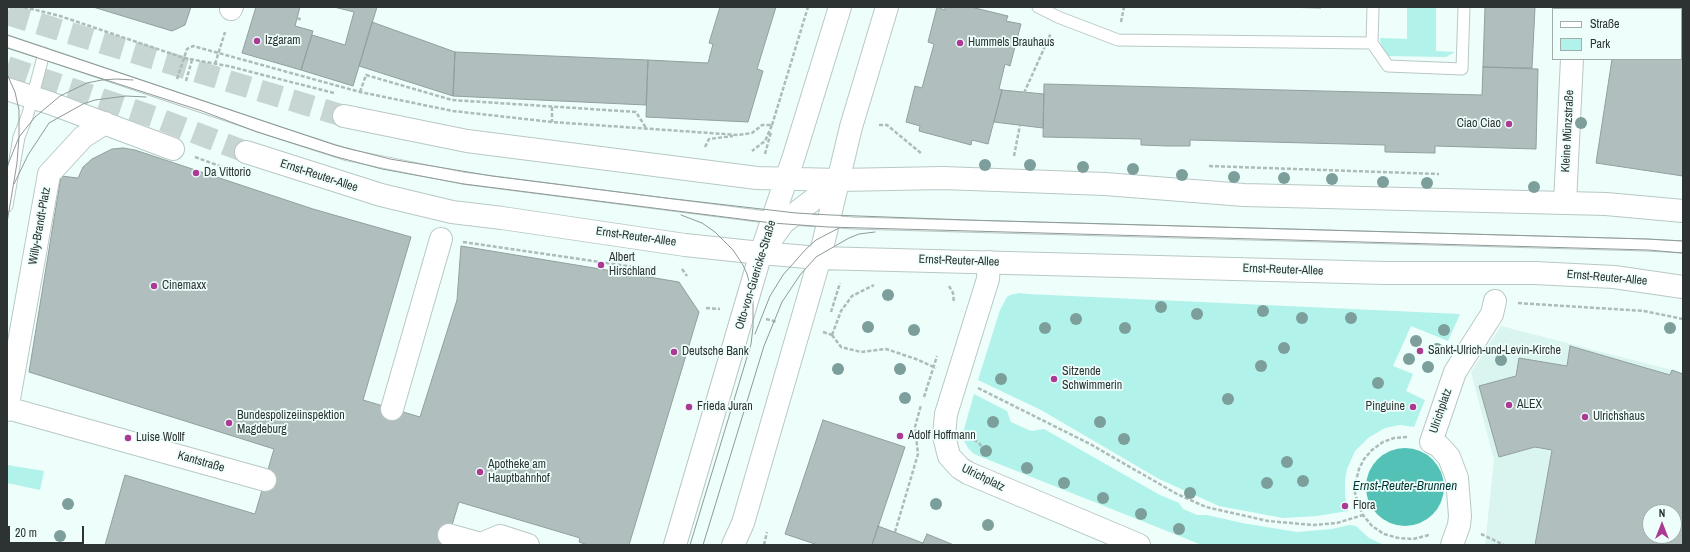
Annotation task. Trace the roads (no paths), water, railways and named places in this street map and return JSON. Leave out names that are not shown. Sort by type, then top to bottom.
[{"type":"street","name":"Otto-von-Guericke-Straße","points":[[676,545],[761,253],[782,218],[786,179],[840,7]]},
{"type":"street","points":[[734,545],[743,523],[819,258],[851,127],[887,7]]},
{"type":"street","points":[[1622,7],[1628,8]]},
{"type":"street","name":"Kleine Münzstraße","points":[[1565,203],[1572,60]]},
{"type":"street","points":[[7,89],[173,149]]},
{"type":"street","points":[[344,116],[467,141],[757,178],[839,180],[950,179],[1105,184],[1244,195],[1625,205],[1683,211]]},
{"type":"street","name":"Willy-Brandt-Platz","points":[[7,409],[12,352],[49,174],[83,137],[104,123]]},
{"type":"street","name":"Ernst-Reuter-Allee","points":[[246,152],[381,195],[452,212],[685,245],[761,253],[819,258],[1385,273],[1535,273],[1614,277],[1683,287]]},
{"type":"street","points":[[782,218],[839,180]]},
{"type":"street","points":[[392,409],[441,239]]},
{"type":"street","name":"Ulrichplatz","points":[[989,262],[988,279],[946,414],[944,430],[947,451],[953,461],[968,473],[1139,545]]},
{"type":"street","name":"Ulrichplatz","points":[[1452,545],[1459,525],[1460,499],[1456,473],[1446,454],[1439,446],[1431,442],[1455,372],[1492,314],[1495,301]]},
{"type":"street","name":"Kantstraße","points":[[7,409],[136,443],[265,480]]},
{"type":"street","points":[[449,534],[481,544],[500,536],[528,545]]},
{"type":"lane","points":[[1038,7],[1058,17],[1118,40],[1372,44]]},
{"type":"lane","points":[[1373,7],[1372,44],[1388,66],[1462,68],[1464,7]]},
{"type":"lane","points":[[7,41],[280,134],[348,155],[462,178],[782,218],[829,222],[1683,247]]},
{"type":"lane","points":[[7,206],[19,137],[44,53]]},
{"type":"water","name":"Ernst-Reuter-Brunnen","points":[[1405,448],[1420,451],[1433,459],[1441,472],[1444,487],[1441,502],[1433,515],[1420,523],[1405,526],[1390,523],[1377,515],[1369,502],[1366,487],[1369,472],[1377,459],[1390,451]]},
{"type":"tunnel","points":[[7,14],[344,116]]},
{"type":"tunnel","points":[[7,67],[154,117],[246,152]]},
{"type":"tram line","points":[[7,35],[335,145],[390,159],[492,176],[666,198],[796,213],[831,215],[1683,241]]},
{"type":"tram line","points":[[7,48],[202,111],[257,132],[337,157],[382,169],[464,184],[772,223],[828,227],[1648,250],[1683,253]]},
{"type":"tram line","points":[[7,74],[15,92],[19,110],[17,163],[7,223]]},
{"type":"tram line","points":[[7,167],[19,137],[35,117],[60,96],[87,83],[116,79],[133,80]]},
{"type":"tram line","points":[[14,184],[28,155],[49,123],[83,104],[95,100],[126,96],[146,97]]},
{"type":"tram line","points":[[7,132],[7,145]]},
{"type":"tram line","points":[[681,215],[702,223],[715,232],[733,250],[747,274],[753,303],[751,344],[690,545]]},
{"type":"tram line","points":[[755,334],[770,296],[783,275],[816,240],[839,228]]},
{"type":"tram line","points":[[703,545],[764,346],[782,302],[800,275],[816,257],[849,238],[859,234],[875,232]]},
{"type":"place","name":"Izgaram","points":[[257,41]]},
{"type":"place","name":"Hummels Brauhaus","points":[[960,43]]},
{"type":"place","name":"Ciao Ciao","points":[[1509,124]]},
{"type":"place","name":"Da Vittorio","points":[[196,173]]},
{"type":"place","name":"Albert Hirschland","points":[[601,265]]},
{"type":"place","name":"Cinemaxx","points":[[154,286]]},
{"type":"place","name":"Sankt-Ulrich-und-Levin-Kirche","points":[[1420,351]]},
{"type":"place","name":"Deutsche Bank","points":[[674,352]]},
{"type":"place","name":"Sitzende Schwimmerin","points":[[1054,379]]},
{"type":"place","name":"ALEX","points":[[1509,405]]},
{"type":"place","name":"Frieda Juran","points":[[689,407]]},
{"type":"place","name":"Pinguine","points":[[1413,407]]},
{"type":"place","name":"Ulrichshaus","points":[[1585,417]]},
{"type":"place","name":"Bundespolizeiinspektion Magdeburg","points":[[229,423]]},
{"type":"place","name":"Adolf Hoffmann","points":[[900,436]]},
{"type":"place","name":"Luise Wollf","points":[[128,438]]},
{"type":"place","name":"Apotheke am Hauptbahnhof","points":[[480,472]]},
{"type":"place","name":"Flora","points":[[1345,506]]}]
